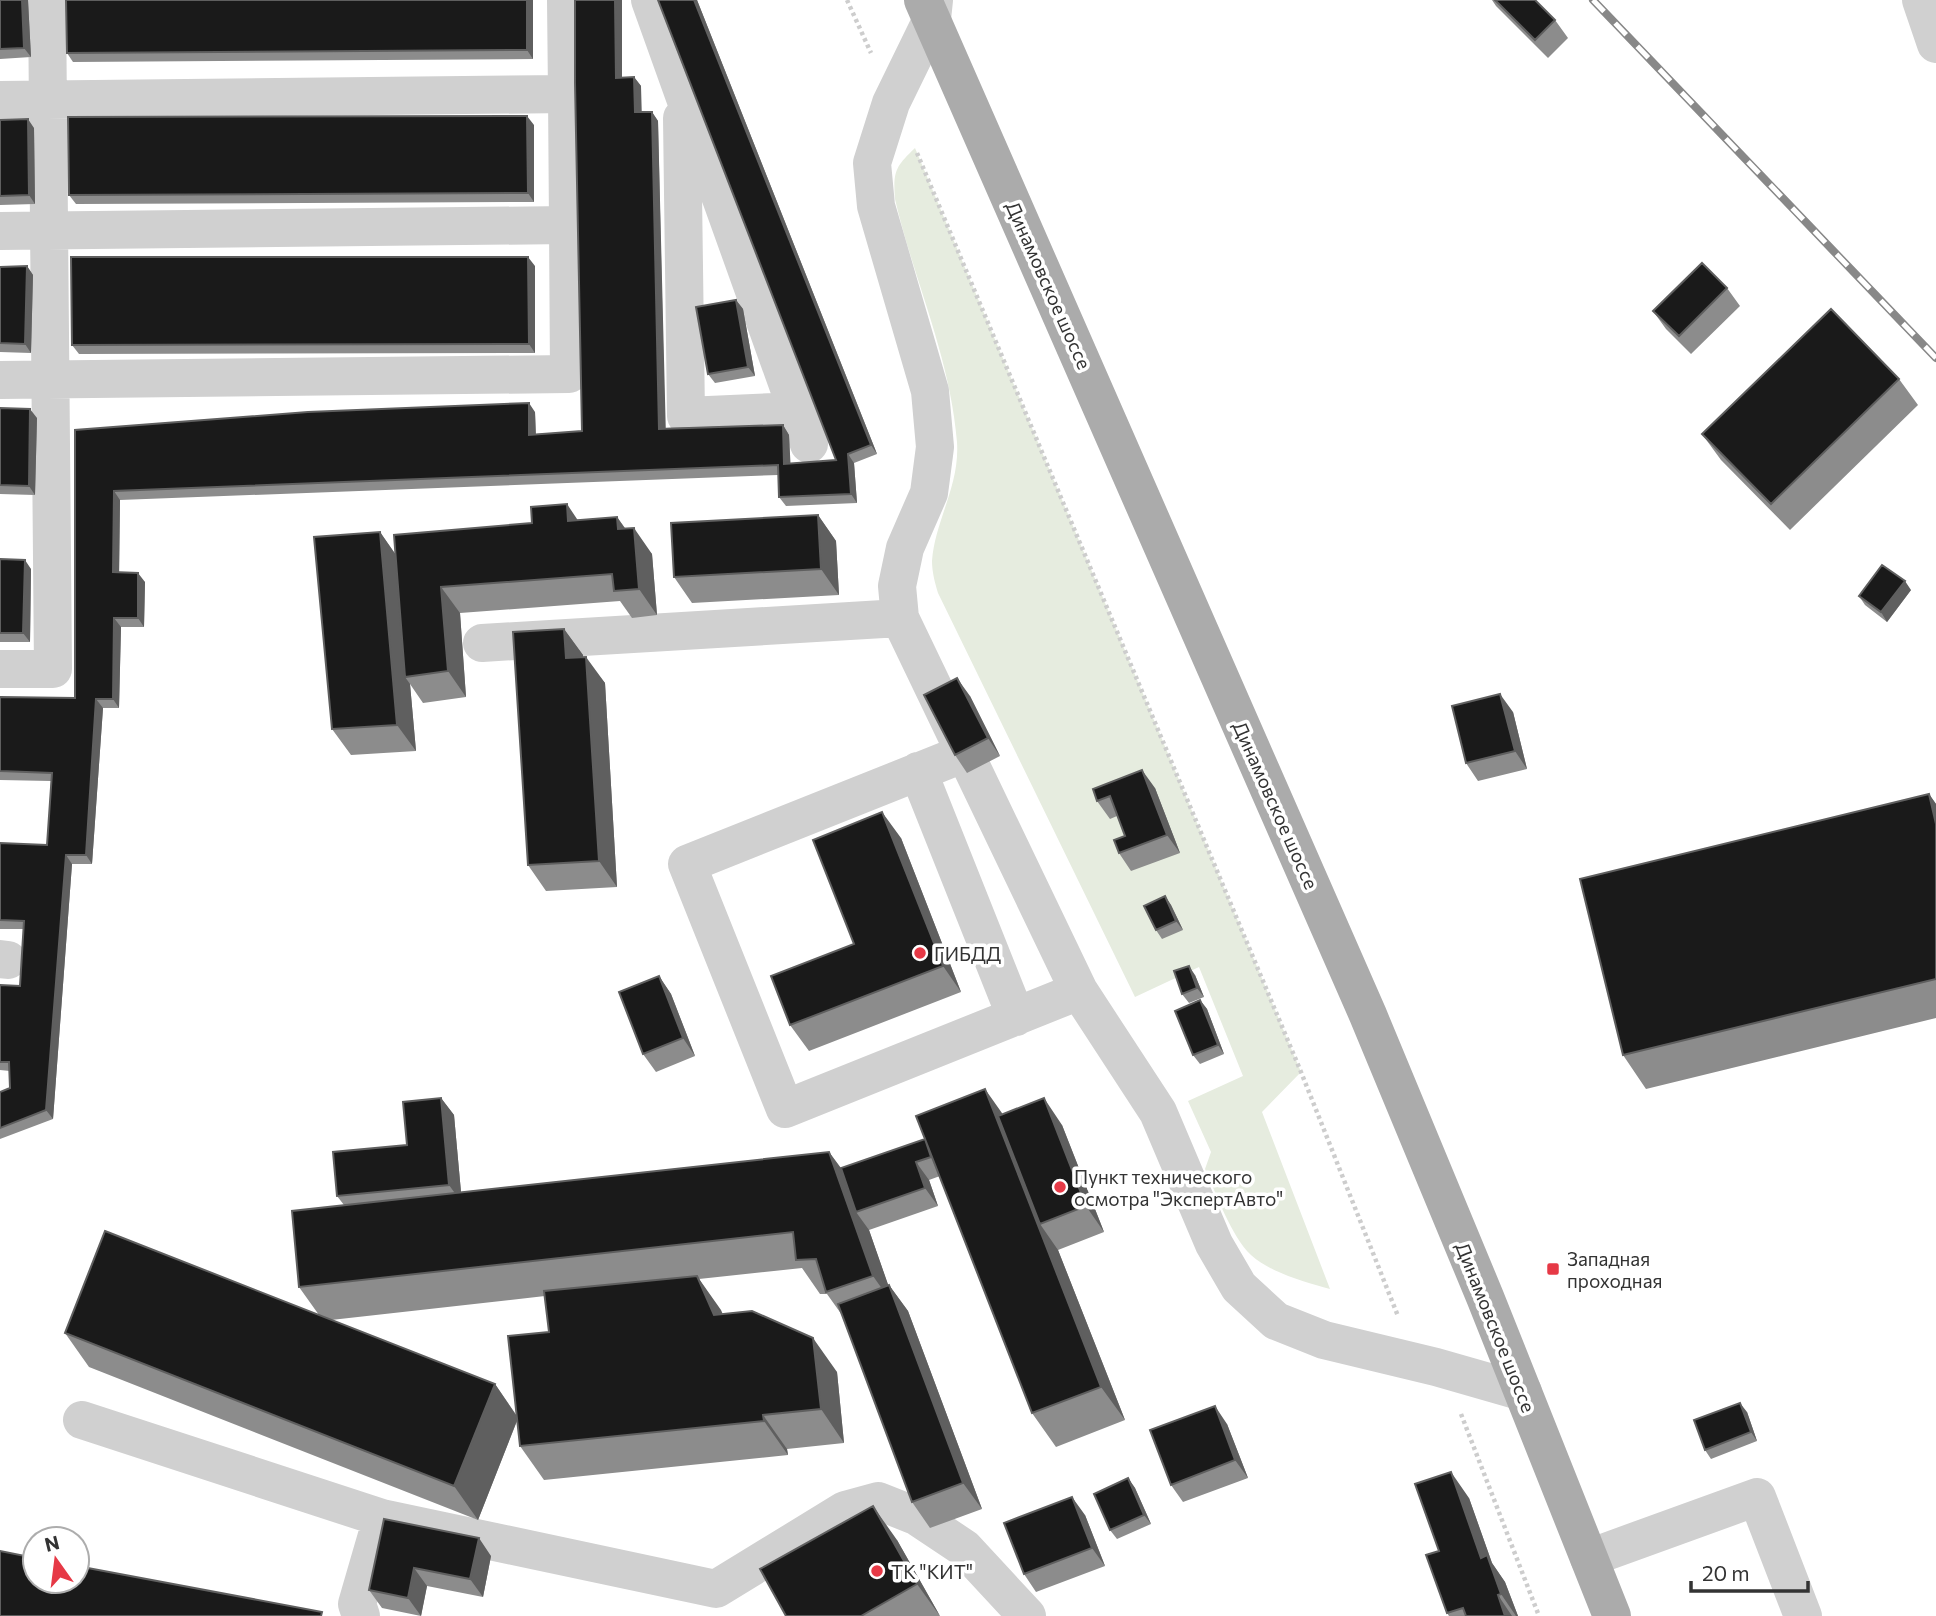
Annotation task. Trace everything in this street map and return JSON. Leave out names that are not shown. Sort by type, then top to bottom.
[{"type":"main road","name":"Динамовское шоссе","points":[[930,6],[1368,1015],[1612,1616]]},
{"type":"lane","points":[[0,669],[53,669],[47,0]]},
{"type":"lane","points":[[0,380],[569,374],[566,0]]},
{"type":"lane","points":[[650,0],[804,428],[686,416],[681,87]]},
{"type":"lane","points":[[1921,0],[1936,44]]},
{"type":"lane","points":[[930,6],[891,103],[872,163],[876,206],[930,391],[935,447],[929,493],[905,548],[897,586],[900,618],[1079,991],[1158,1112],[1214,1244],[1239,1287],[1276,1321],[1324,1340],[1436,1367],[1523,1392]]},
{"type":"lane","points":[[0,100],[567,94]]},
{"type":"lane","points":[[0,231],[568,225]]},
{"type":"lane","points":[[482,643],[900,618]]},
{"type":"lane","points":[[965,753],[687,864],[785,1109],[1079,991]]},
{"type":"lane","points":[[918,771],[1016,1017]]},
{"type":"lane","points":[[82,1420],[382,1518],[716,1589],[845,1510],[878,1501],[916,1516],[964,1548],[1027,1616]]},
{"type":"lane","points":[[1589,1558],[1757,1497],[1803,1616]]},
{"type":"lane","points":[[362,1616],[357,1604],[382,1518]]},
{"type":"path","points":[[847,0],[891,103],[915,148],[1301,1072],[1394,1311],[1436,1367],[1466,1424],[1539,1616]]},
{"type":"shaded area","points":[[915,148],[1301,1072],[1262,1112],[1330,1289],[1268,1267],[1251,1255],[1231,1226],[1205,1169],[1211,1152],[1188,1101],[1243,1076],[1199,967],[1135,997],[938,593],[932,561],[955,473],[957,442],[947,379],[895,199],[894,182],[897,170]]},
{"type":"building","points":[[0,0],[22,0],[24,48],[0,49]]},
{"type":"building","points":[[66,0],[527,0],[527,50],[67,53]]},
{"type":"building","points":[[575,0],[615,0],[616,78],[634,77],[635,112],[652,112],[659,429],[783,425],[784,464],[836,460],[658,0],[694,0],[871,445],[848,454],[851,494],[779,497],[778,465],[114,491],[113,572],[138,573],[138,618],[114,618],[113,699],[96,699],[86,855],[66,855],[46,1110],[0,1128],[0,1092],[10,1088],[9,1062],[0,1062],[0,985],[20,986],[24,921],[0,920],[0,843],[47,845],[52,773],[0,771],[0,697],[75,698],[75,430],[308,412],[529,403],[529,435],[582,431]]},
{"type":"building","points":[[1495,0],[1535,0],[1555,20],[1535,40]]},
{"type":"building","points":[[527,116],[528,193],[69,195],[68,117]]},
{"type":"building","points":[[28,119],[29,195],[0,196],[0,120]]},
{"type":"building","points":[[71,257],[528,257],[529,344],[72,345]]},
{"type":"building","points":[[1702,263],[1727,288],[1679,336],[1653,311]]},
{"type":"building","points":[[27,266],[25,344],[0,343],[0,267]]},
{"type":"building","points":[[736,300],[748,367],[708,374],[696,307]]},
{"type":"building","points":[[1831,309],[1899,379],[1771,504],[1702,434]]},
{"type":"building","points":[[0,408],[30,409],[29,486],[0,485]]},
{"type":"building","points":[[567,504],[568,521],[617,517],[618,529],[634,528],[639,589],[614,591],[612,574],[441,587],[448,671],[405,677],[394,535],[532,523],[531,507]]},
{"type":"building","points":[[818,515],[821,569],[674,577],[671,523]]},
{"type":"building","points":[[380,532],[397,725],[332,729],[314,537]]},
{"type":"building","points":[[0,559],[25,560],[23,633],[0,633]]},
{"type":"building","points":[[1882,565],[1905,581],[1881,612],[1859,596]]},
{"type":"building","points":[[564,629],[566,658],[586,657],[599,861],[528,865],[513,632]]},
{"type":"building","points":[[957,678],[988,738],[955,755],[924,695]]},
{"type":"building","points":[[1500,694],[1515,751],[1466,763],[1452,706]]},
{"type":"building","points":[[1142,770],[1167,835],[1119,853],[1114,840],[1125,836],[1110,796],[1097,801],[1093,789]]},
{"type":"building","points":[[1929,794],[1936,824],[1936,979],[1623,1055],[1580,879]]},
{"type":"building","points":[[882,812],[943,966],[790,1025],[771,976],[854,944],[813,840]]},
{"type":"building","points":[[1165,896],[1176,921],[1156,930],[1144,906]]},
{"type":"building","points":[[1189,966],[1197,988],[1182,994],[1174,971]]},
{"type":"building","points":[[659,976],[683,1038],[643,1054],[619,992]]},
{"type":"building","points":[[1200,1000],[1218,1045],[1193,1055],[1175,1011]]},
{"type":"building","points":[[985,1089],[1101,1387],[1032,1413],[916,1116]]},
{"type":"building","points":[[441,1098],[449,1185],[337,1196],[333,1152],[407,1145],[403,1102]]},
{"type":"building","name":"Пункт технического осмотра \"ЭкспертАвто\"","points":[[1044,1098],[1086,1206],[1040,1224],[998,1116]]},
{"type":"building","points":[[925,1139],[931,1157],[916,1162],[925,1188],[856,1212],[841,1168]]},
{"type":"building","points":[[829,1152],[873,1276],[826,1292],[816,1259],[796,1260],[793,1232],[299,1287],[292,1211]]},
{"type":"building","points":[[105,1231],[495,1384],[454,1486],[65,1333]]},
{"type":"building","points":[[697,1276],[714,1315],[752,1311],[813,1338],[821,1409],[763,1415],[764,1421],[520,1446],[508,1336],[549,1332],[544,1291]]},
{"type":"building","points":[[889,1285],[963,1483],[912,1502],[838,1304]]},
{"type":"building","points":[[1740,1403],[1751,1432],[1705,1450],[1694,1420]]},
{"type":"building","points":[[1215,1406],[1235,1460],[1171,1485],[1150,1430]]},
{"type":"building","points":[[1451,1472],[1481,1558],[1487,1555],[1501,1594],[1498,1595],[1505,1616],[1466,1616],[1463,1608],[1447,1613],[1426,1555],[1439,1551],[1415,1484]]},
{"type":"building","points":[[1128,1478],[1144,1515],[1110,1530],[1094,1494]]},
{"type":"building","points":[[1072,1497],[1092,1548],[1024,1574],[1004,1523]]},
{"type":"building","points":[[873,1506],[917,1584],[861,1616],[786,1616],[760,1569]]},
{"type":"building","points":[[384,1519],[479,1538],[470,1579],[414,1568],[408,1598],[369,1590]]},
{"type":"building","points":[[0,1551],[21,1555],[21,1595],[91,1595],[91,1569],[322,1612],[321,1616],[0,1616]]},
{"type":"railway","points":[[1593,0],[1936,358]]},
{"type":"place","name":"ГИБДД","points":[[920,953]]},
{"type":"place","name":"Пункт технического осмотра \"ЭкспертАвто\"","points":[[1060,1187]]},
{"type":"place","name":"Западная проходная","points":[[1553,1269]]},
{"type":"place","name":"ТК \"КИТ\"","points":[[877,1571]]}]
